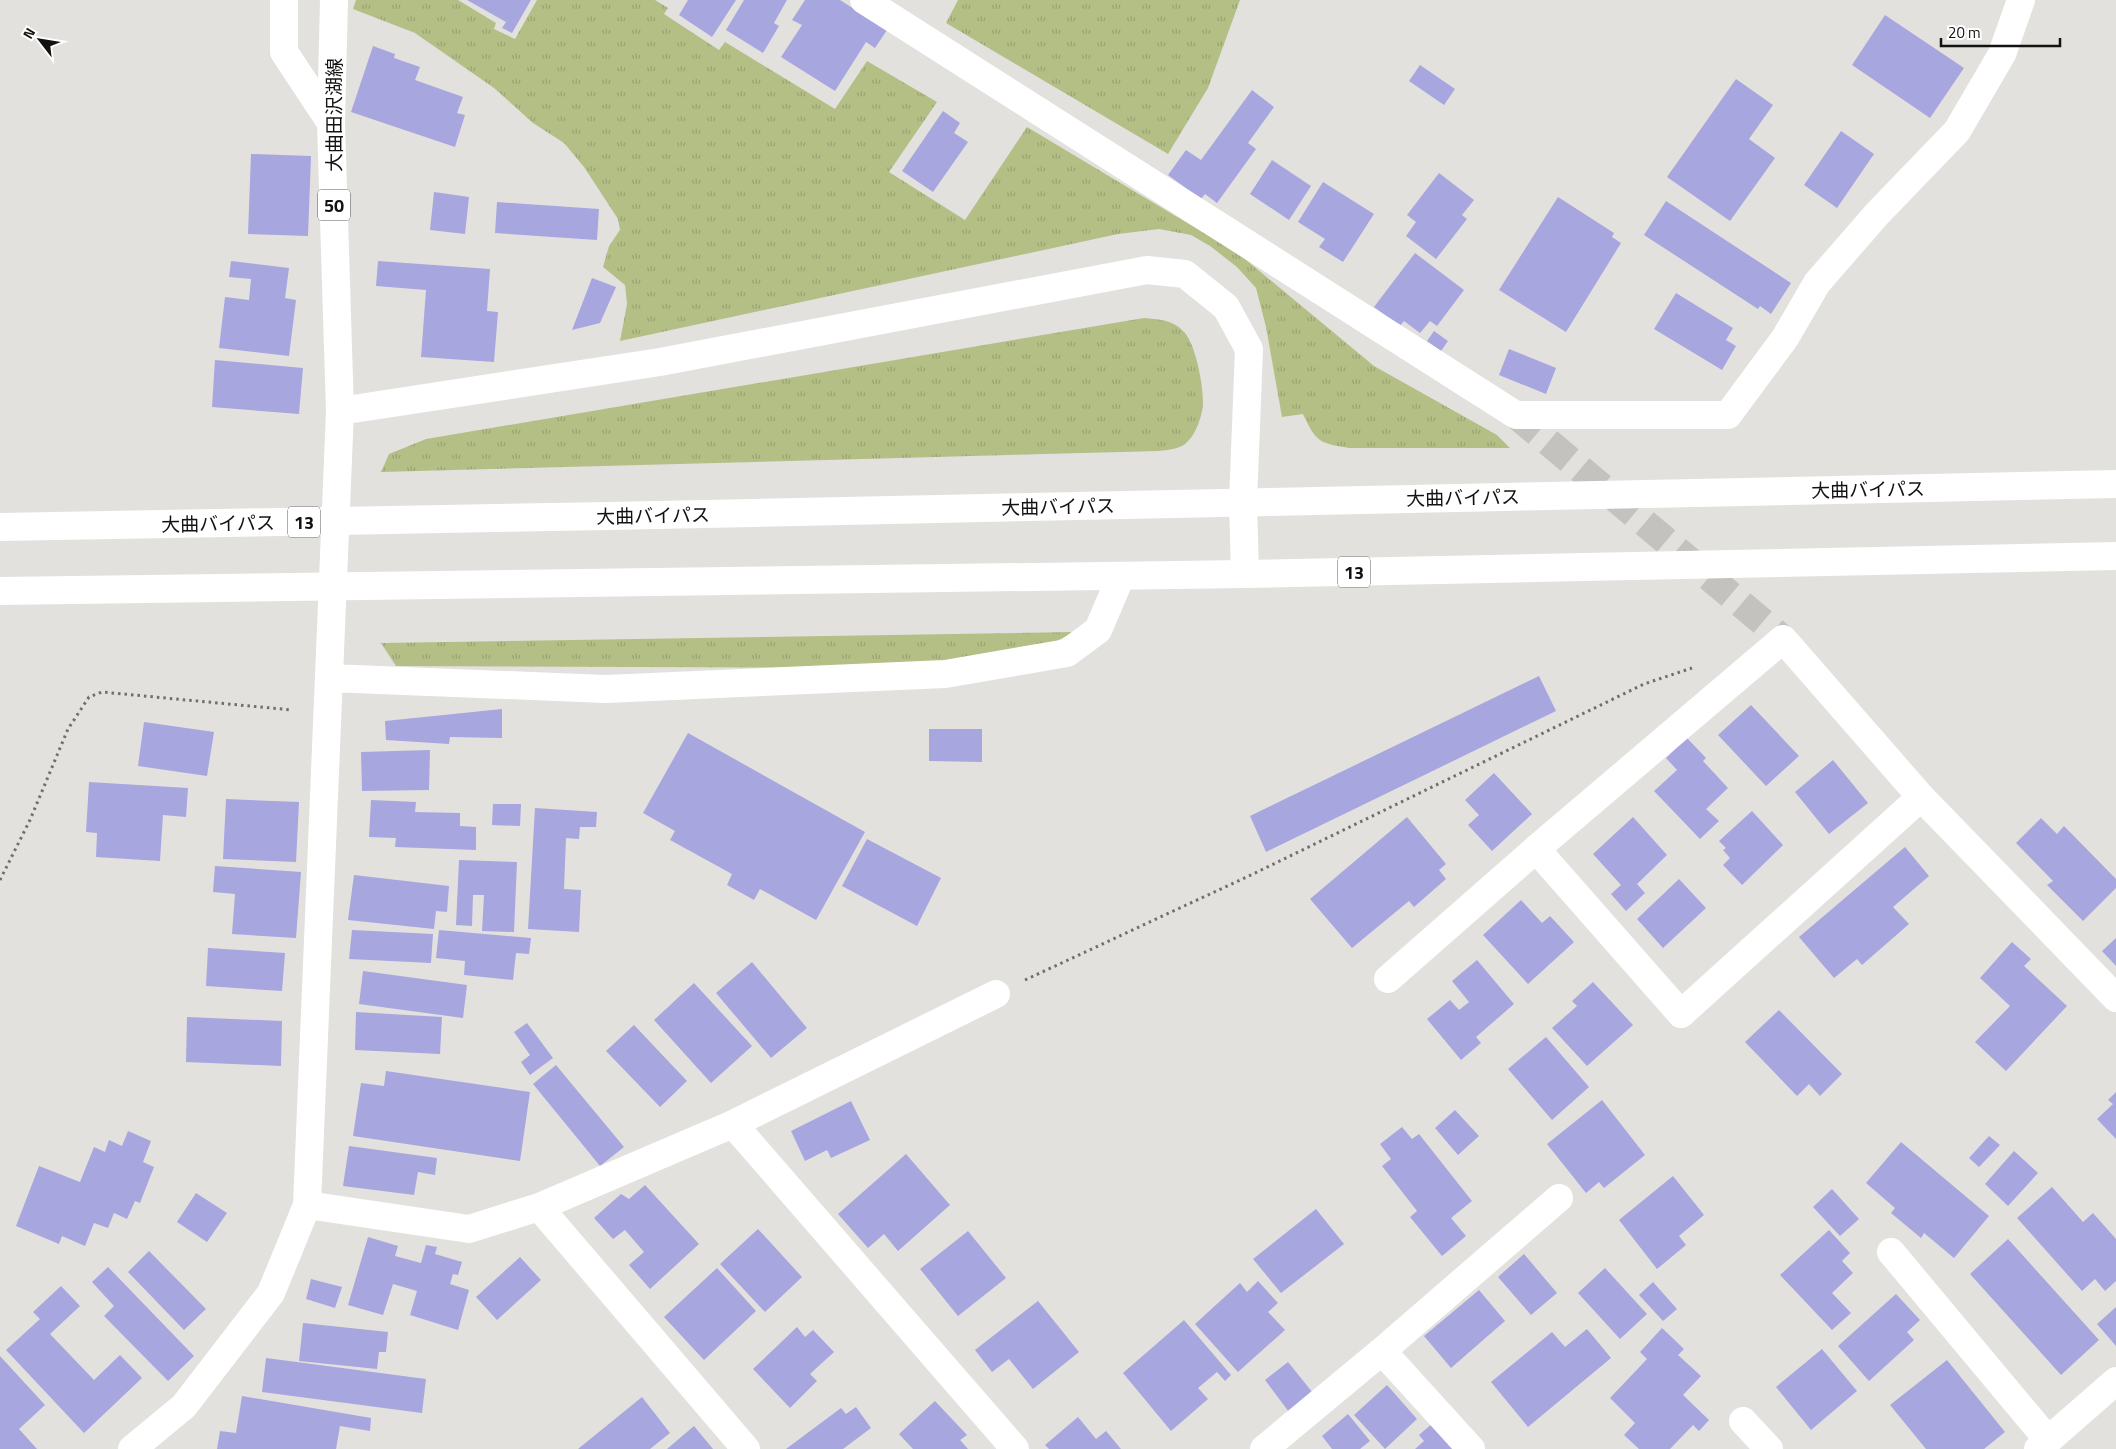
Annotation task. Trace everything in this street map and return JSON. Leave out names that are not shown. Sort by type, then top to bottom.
[{"type":"main road","points":[[284,0],[284,52],[331,123]]},
{"type":"main road","name":"大曲田沢湖線","points":[[134,1448],[184,1406],[271,1293],[307,1205],[340,411],[331,123],[334,0]]},
{"type":"main road","points":[[864,0],[1516,415],[1728,415],[1785,338],[1817,283],[1877,214],[1956,131],[2002,54],[2021,0]]},
{"type":"main road","points":[[340,411],[660,362],[1147,270],[1185,274],[1226,307],[1249,349],[1244,502],[1245,574]]},
{"type":"main road","name":"大曲バイパス","points":[[0,527],[2116,484]]},
{"type":"main road","name":"13","points":[[0,591],[1245,574],[2116,556]]},
{"type":"main road","points":[[329,678],[606,688],[945,674],[1067,653],[1098,630],[1121,576]]},
{"type":"main road","points":[[1388,979],[1536,849],[1783,639],[1921,797],[2116,998]]},
{"type":"main road","points":[[1536,849],[1681,1014],[1921,797]]},
{"type":"main road","points":[[307,1205],[468,1229],[539,1207],[733,1124],[996,994]]},
{"type":"main road","points":[[733,1124],[1011,1448]]},
{"type":"main road","points":[[1264,1449],[1382,1351],[1559,1198]]},
{"type":"main road","points":[[539,1207],[746,1449]]},
{"type":"main road","points":[[1891,1252],[2043,1445],[2116,1382]]},
{"type":"main road","points":[[1382,1351],[1471,1449]]},
{"type":"main road","points":[[1743,1421],[1769,1449]]},
{"type":"path","points":[[996,994],[1253,874],[1644,684],[1700,666]]},
{"type":"path","points":[[0,880],[30,820],[68,729],[89,697],[102,692],[327,713]]},
{"type":"green space","points":[[356,0],[458,0],[496,23],[494,29],[515,39],[537,0],[655,0],[668,8],[664,14],[719,50],[725,42],[835,109],[867,61],[937,102],[889,172],[965,220],[1027,127],[1239,254],[1374,366],[1497,435],[1510,448],[1349,448],[1331,445],[1320,440],[1311,430],[1303,414],[1282,417],[1266,327],[1256,288],[1237,267],[1210,246],[1191,235],[1159,229],[1118,234],[620,341],[627,304],[625,285],[603,267],[609,246],[620,230],[618,219],[584,167],[564,143],[533,123],[494,88],[415,33],[353,9]]},
{"type":"green space","points":[[958,0],[1240,0],[1208,88],[1168,154],[946,23]]},
{"type":"green space","points":[[1144,318],[1170,322],[1179,327],[1188,337],[1199,369],[1203,393],[1200,420],[1188,441],[1182,446],[1173,449],[1159,451],[381,472],[389,454],[426,439]]},
{"type":"green space","points":[[1074,632],[1047,646],[1023,654],[887,668],[396,666],[381,643]]},
{"type":"building","points":[[467,0],[531,0],[512,33],[502,28],[506,22]]},
{"type":"building","points":[[688,0],[736,0],[712,37],[679,15]]},
{"type":"building","points":[[744,0],[787,0],[774,23],[779,26],[763,53],[726,30]]},
{"type":"building","points":[[805,0],[840,0],[887,30],[875,48],[866,42],[835,91],[781,57],[802,25],[792,20]]},
{"type":"building","points":[[1885,15],[1964,68],[1930,118],[1852,65]]},
{"type":"building","points":[[373,46],[395,54],[394,58],[420,67],[415,80],[463,97],[457,113],[465,115],[455,147],[351,112]]},
{"type":"building","points":[[1420,65],[1455,89],[1444,105],[1409,81]]},
{"type":"building","points":[[1736,79],[1773,105],[1749,139],[1775,158],[1730,221],[1667,177]]},
{"type":"building","points":[[1252,90],[1274,107],[1248,143],[1256,149],[1217,203],[1205,194],[1201,199],[1168,175],[1186,150],[1201,160]]},
{"type":"building","points":[[943,111],[960,123],[954,133],[968,142],[933,192],[902,171]]},
{"type":"building","points":[[1841,131],[1874,154],[1837,208],[1804,185]]},
{"type":"building","points":[[251,154],[311,156],[308,236],[248,234]]},
{"type":"building","points":[[1272,160],[1311,186],[1289,220],[1250,194]]},
{"type":"building","points":[[1439,173],[1474,200],[1462,215],[1467,219],[1436,259],[1406,236],[1416,222],[1407,215]]},
{"type":"building","points":[[1323,182],[1374,214],[1343,262],[1319,247],[1325,239],[1298,222]]},
{"type":"building","points":[[434,192],[469,197],[465,234],[430,230]]},
{"type":"building","points":[[1558,197],[1614,233],[1612,237],[1621,243],[1566,332],[1499,290]]},
{"type":"building","points":[[1666,201],[1791,283],[1771,314],[1760,306],[1758,309],[1644,235]]},
{"type":"building","points":[[497,202],[599,209],[597,240],[495,233]]},
{"type":"building","points":[[1415,253],[1464,290],[1437,326],[1430,321],[1420,333],[1404,321],[1400,326],[1374,307]]},
{"type":"building","points":[[231,261],[289,268],[285,298],[296,300],[289,356],[219,348],[225,297],[249,300],[251,279],[229,277]]},
{"type":"building","points":[[378,261],[490,269],[487,311],[498,312],[494,362],[421,357],[426,290],[376,286]]},
{"type":"building","points":[[592,278],[616,287],[600,323],[572,330]]},
{"type":"building","points":[[1676,293],[1733,328],[1726,340],[1736,346],[1722,370],[1654,329]]},
{"type":"building","points":[[1434,331],[1448,341],[1441,351],[1427,341]]},
{"type":"building","points":[[1509,349],[1556,368],[1546,394],[1499,375]]},
{"type":"building","points":[[215,360],[303,368],[299,414],[212,407]]},
{"type":"building","points":[[1539,676],[1556,711],[1266,852],[1250,816]]},
{"type":"building","points":[[1751,705],[1799,756],[1766,786],[1718,735]]},
{"type":"building","points":[[502,709],[502,738],[450,737],[449,744],[386,740],[385,721]]},
{"type":"building","points":[[144,722],[214,732],[207,776],[138,766]]},
{"type":"building","points":[[929,729],[982,729],[982,762],[929,761]]},
{"type":"building","points":[[688,733],[865,832],[816,920],[760,889],[754,900],[727,885],[732,874],[670,840],[675,831],[643,813]]},
{"type":"building","points":[[1687,738],[1706,758],[1703,761],[1728,788],[1706,809],[1719,821],[1700,839],[1654,791],[1677,770],[1666,758]]},
{"type":"building","points":[[430,750],[429,790],[362,791],[361,752]]},
{"type":"building","points":[[1833,760],[1868,803],[1829,834],[1795,792]]},
{"type":"building","points":[[1494,773],[1532,814],[1492,851],[1468,825],[1479,815],[1465,800]]},
{"type":"building","points":[[89,782],[188,788],[186,817],[163,815],[160,861],[96,857],[97,833],[86,832]]},
{"type":"building","points":[[226,799],[299,802],[296,862],[223,859]]},
{"type":"building","points":[[371,800],[416,802],[415,812],[460,813],[460,826],[476,827],[476,850],[395,847],[396,838],[369,837]]},
{"type":"building","points":[[493,804],[521,804],[520,826],[492,825]]},
{"type":"building","points":[[535,808],[597,812],[596,827],[580,827],[579,839],[566,838],[564,889],[581,890],[579,932],[528,929]]},
{"type":"building","points":[[1752,811],[1783,845],[1742,885],[1723,865],[1730,858],[1723,850],[1726,848],[1719,841]]},
{"type":"building","points":[[1407,817],[1446,864],[1439,870],[1446,879],[1414,907],[1409,901],[1352,948],[1310,899]]},
{"type":"building","points":[[1633,817],[1667,855],[1637,884],[1645,893],[1626,911],[1611,894],[1621,885],[1593,854]]},
{"type":"building","points":[[2041,818],[2057,834],[2064,826],[2116,879],[2116,888],[2083,921],[2047,885],[2053,881],[2016,843]]},
{"type":"building","points":[[867,839],[941,878],[917,926],[842,886]]},
{"type":"building","points":[[1905,847],[1929,876],[1893,907],[1909,924],[1862,965],[1857,959],[1834,978],[1799,937]]},
{"type":"building","points":[[459,860],[517,862],[514,932],[482,931],[484,895],[473,895],[472,926],[456,925]]},
{"type":"building","points":[[215,866],[301,872],[296,938],[232,934],[235,894],[213,892]]},
{"type":"building","points":[[354,875],[449,886],[447,912],[436,911],[434,929],[348,920]]},
{"type":"building","points":[[1679,879],[1706,908],[1663,948],[1637,919]]},
{"type":"building","points":[[1521,900],[1542,923],[1550,916],[1574,942],[1528,984],[1483,935]]},
{"type":"building","points":[[352,930],[433,934],[431,963],[349,959]]},
{"type":"building","points":[[439,930],[531,938],[529,954],[516,953],[513,980],[464,975],[465,961],[436,958]]},
{"type":"building","points":[[2116,938],[2116,966],[2102,951]]},
{"type":"building","points":[[2012,942],[2031,959],[2024,966],[2067,1006],[2006,1071],[1975,1042],[2010,1006],[1980,978]]},
{"type":"building","points":[[208,948],[285,953],[282,991],[206,986]]},
{"type":"building","points":[[1477,960],[1514,1004],[1476,1037],[1481,1043],[1461,1060],[1427,1019],[1450,1000],[1459,1010],[1469,1002],[1452,981]]},
{"type":"building","points":[[752,962],[807,1028],[771,1058],[716,993]]},
{"type":"building","points":[[363,971],[467,985],[463,1018],[359,1004]]},
{"type":"building","points":[[1593,982],[1633,1025],[1587,1066],[1552,1028],[1577,1006],[1572,1001]]},
{"type":"building","points":[[694,983],[752,1046],[711,1083],[654,1020]]},
{"type":"building","points":[[1779,1010],[1842,1074],[1820,1096],[1809,1084],[1797,1096],[1745,1042]]},
{"type":"building","points":[[356,1012],[442,1017],[440,1054],[355,1050]]},
{"type":"building","points":[[187,1017],[282,1021],[281,1066],[186,1062]]},
{"type":"building","points":[[527,1023],[553,1058],[530,1075],[521,1062],[530,1055],[514,1032]]},
{"type":"building","points":[[634,1025],[687,1081],[660,1107],[606,1051]]},
{"type":"building","points":[[1546,1037],[1589,1087],[1552,1120],[1508,1069]]},
{"type":"building","points":[[556,1065],[624,1147],[600,1166],[533,1084]]},
{"type":"building","points":[[386,1071],[530,1092],[520,1161],[353,1136],[361,1083],[384,1086]]},
{"type":"building","points":[[2116,1092],[2116,1139],[2097,1119],[2113,1104],[2108,1100]]},
{"type":"building","points":[[1602,1100],[1645,1155],[1604,1188],[1599,1182],[1586,1193],[1547,1144]]},
{"type":"building","points":[[851,1101],[870,1140],[831,1158],[827,1150],[805,1161],[791,1131]]},
{"type":"building","points":[[1455,1110],[1479,1136],[1458,1155],[1435,1128]]},
{"type":"building","points":[[1402,1127],[1412,1139],[1419,1134],[1472,1201],[1451,1218],[1466,1236],[1442,1256],[1410,1217],[1417,1211],[1382,1166],[1391,1159],[1380,1144]]},
{"type":"building","points":[[128,1131],[151,1141],[143,1162],[154,1167],[140,1203],[135,1201],[127,1219],[114,1213],[108,1228],[94,1223],[85,1246],[62,1236],[59,1244],[16,1226],[39,1166],[80,1182],[94,1147],[105,1152],[109,1140],[122,1146]]},
{"type":"building","points":[[1989,1136],[2000,1145],[1979,1167],[1969,1158]]},
{"type":"building","points":[[1901,1142],[1989,1216],[1954,1258],[1924,1233],[1921,1238],[1891,1213],[1895,1208],[1866,1183]]},
{"type":"building","points":[[349,1146],[437,1158],[435,1175],[418,1172],[414,1195],[343,1186]]},
{"type":"building","points":[[2014,1151],[2038,1173],[2008,1206],[1985,1184]]},
{"type":"building","points":[[906,1154],[950,1205],[898,1251],[884,1234],[868,1248],[838,1214]]},
{"type":"building","points":[[1673,1176],[1704,1215],[1679,1236],[1686,1245],[1657,1269],[1619,1220]]},
{"type":"building","points":[[645,1185],[699,1244],[650,1289],[629,1265],[644,1252],[625,1230],[613,1239],[594,1218],[621,1194],[629,1199]]},
{"type":"building","points":[[2052,1187],[2083,1222],[2093,1213],[2116,1239],[2116,1281],[2105,1291],[2095,1279],[2082,1291],[2017,1218]]},
{"type":"building","points":[[1832,1189],[1859,1219],[1840,1236],[1813,1207]]},
{"type":"building","points":[[196,1193],[227,1213],[207,1242],[177,1222]]},
{"type":"building","points":[[1316,1209],[1344,1244],[1281,1293],[1253,1259]]},
{"type":"building","points":[[758,1229],[802,1277],[765,1312],[720,1264]]},
{"type":"building","points":[[1829,1230],[1850,1253],[1842,1261],[1853,1273],[1832,1293],[1851,1313],[1832,1330],[1780,1275]]},
{"type":"building","points":[[968,1231],[1006,1278],[958,1316],[920,1269]]},
{"type":"building","points":[[368,1237],[398,1246],[395,1256],[421,1263],[426,1245],[437,1247],[435,1254],[462,1262],[458,1275],[453,1274],[450,1284],[469,1290],[458,1330],[410,1315],[417,1291],[393,1284],[383,1315],[348,1305]]},
{"type":"building","points":[[2008,1239],[2099,1340],[2061,1375],[1970,1274]]},
{"type":"building","points":[[149,1251],[206,1309],[184,1330],[128,1272]]},
{"type":"building","points":[[1524,1254],[1557,1293],[1531,1315],[1498,1277]]},
{"type":"building","points":[[520,1257],[541,1280],[497,1320],[476,1297]]},
{"type":"building","points":[[108,1267],[194,1356],[168,1381],[104,1316],[114,1306],[92,1282]]},
{"type":"building","points":[[717,1268],[756,1311],[704,1360],[664,1317]]},
{"type":"building","points":[[1605,1268],[1647,1314],[1620,1339],[1578,1293]]},
{"type":"building","points":[[311,1279],[342,1287],[335,1308],[306,1299]]},
{"type":"building","points":[[1258,1281],[1278,1303],[1268,1312],[1285,1330],[1238,1372],[1195,1324],[1240,1283],[1247,1292]]},
{"type":"building","points":[[1653,1282],[1677,1309],[1663,1321],[1639,1295]]},
{"type":"building","points":[[61,1286],[80,1306],[50,1334],[94,1380],[120,1355],[142,1378],[84,1433],[6,1350],[40,1319],[33,1312]]},
{"type":"building","points":[[1479,1290],[1505,1321],[1451,1368],[1424,1336]]},
{"type":"building","points":[[1896,1294],[1920,1320],[1907,1332],[1914,1340],[1869,1381],[1838,1346]]},
{"type":"building","points":[[1038,1301],[1079,1352],[1033,1389],[1009,1359],[992,1372],[975,1350]]},
{"type":"building","points":[[2116,1307],[2116,1346],[2097,1324]]},
{"type":"building","points":[[1184,1320],[1231,1375],[1225,1381],[1217,1372],[1198,1388],[1208,1399],[1171,1431],[1123,1373]]},
{"type":"building","points":[[303,1323],[388,1332],[386,1352],[379,1352],[377,1369],[299,1361]]},
{"type":"building","points":[[797,1327],[805,1337],[813,1330],[834,1352],[810,1374],[817,1381],[790,1408],[753,1369]]},
{"type":"building","points":[[1662,1328],[1684,1349],[1678,1355],[1701,1376],[1683,1395],[1709,1420],[1699,1431],[1693,1425],[1670,1449],[1639,1449],[1624,1435],[1635,1423],[1610,1398],[1647,1359],[1640,1352]]},
{"type":"building","points":[[1587,1329],[1611,1358],[1528,1427],[1491,1382],[1552,1332],[1565,1347]]},
{"type":"building","points":[[1822,1349],[1857,1391],[1811,1430],[1776,1387]]},
{"type":"building","points":[[0,1356],[45,1405],[19,1429],[37,1449],[0,1449]]},
{"type":"building","points":[[266,1358],[426,1379],[422,1413],[262,1392]]},
{"type":"building","points":[[1947,1360],[2005,1432],[1984,1449],[1926,1449],[1890,1405]]},
{"type":"building","points":[[1288,1362],[1313,1393],[1289,1412],[1265,1380]]},
{"type":"building","points":[[1387,1385],[1417,1419],[1385,1449],[1354,1415]]},
{"type":"building","points":[[242,1396],[371,1418],[370,1431],[340,1426],[336,1449],[217,1449],[220,1431],[236,1433]]},
{"type":"building","points":[[642,1397],[670,1433],[650,1449],[578,1449]]},
{"type":"building","points":[[935,1401],[967,1435],[960,1440],[968,1449],[913,1449],[899,1434]]},
{"type":"building","points":[[856,1407],[871,1428],[843,1449],[786,1449],[841,1408],[846,1414]]},
{"type":"building","points":[[1348,1414],[1370,1441],[1360,1449],[1332,1449],[1322,1436]]},
{"type":"building","points":[[1078,1417],[1096,1439],[1106,1431],[1121,1449],[1049,1449],[1045,1445]]},
{"type":"building","points":[[1434,1422],[1457,1449],[1415,1449],[1424,1441],[1419,1435]]},
{"type":"building","points":[[694,1426],[713,1449],[667,1449]]},
{"type":"tunnel","points":[[1516,415],[1783,639]]}]
